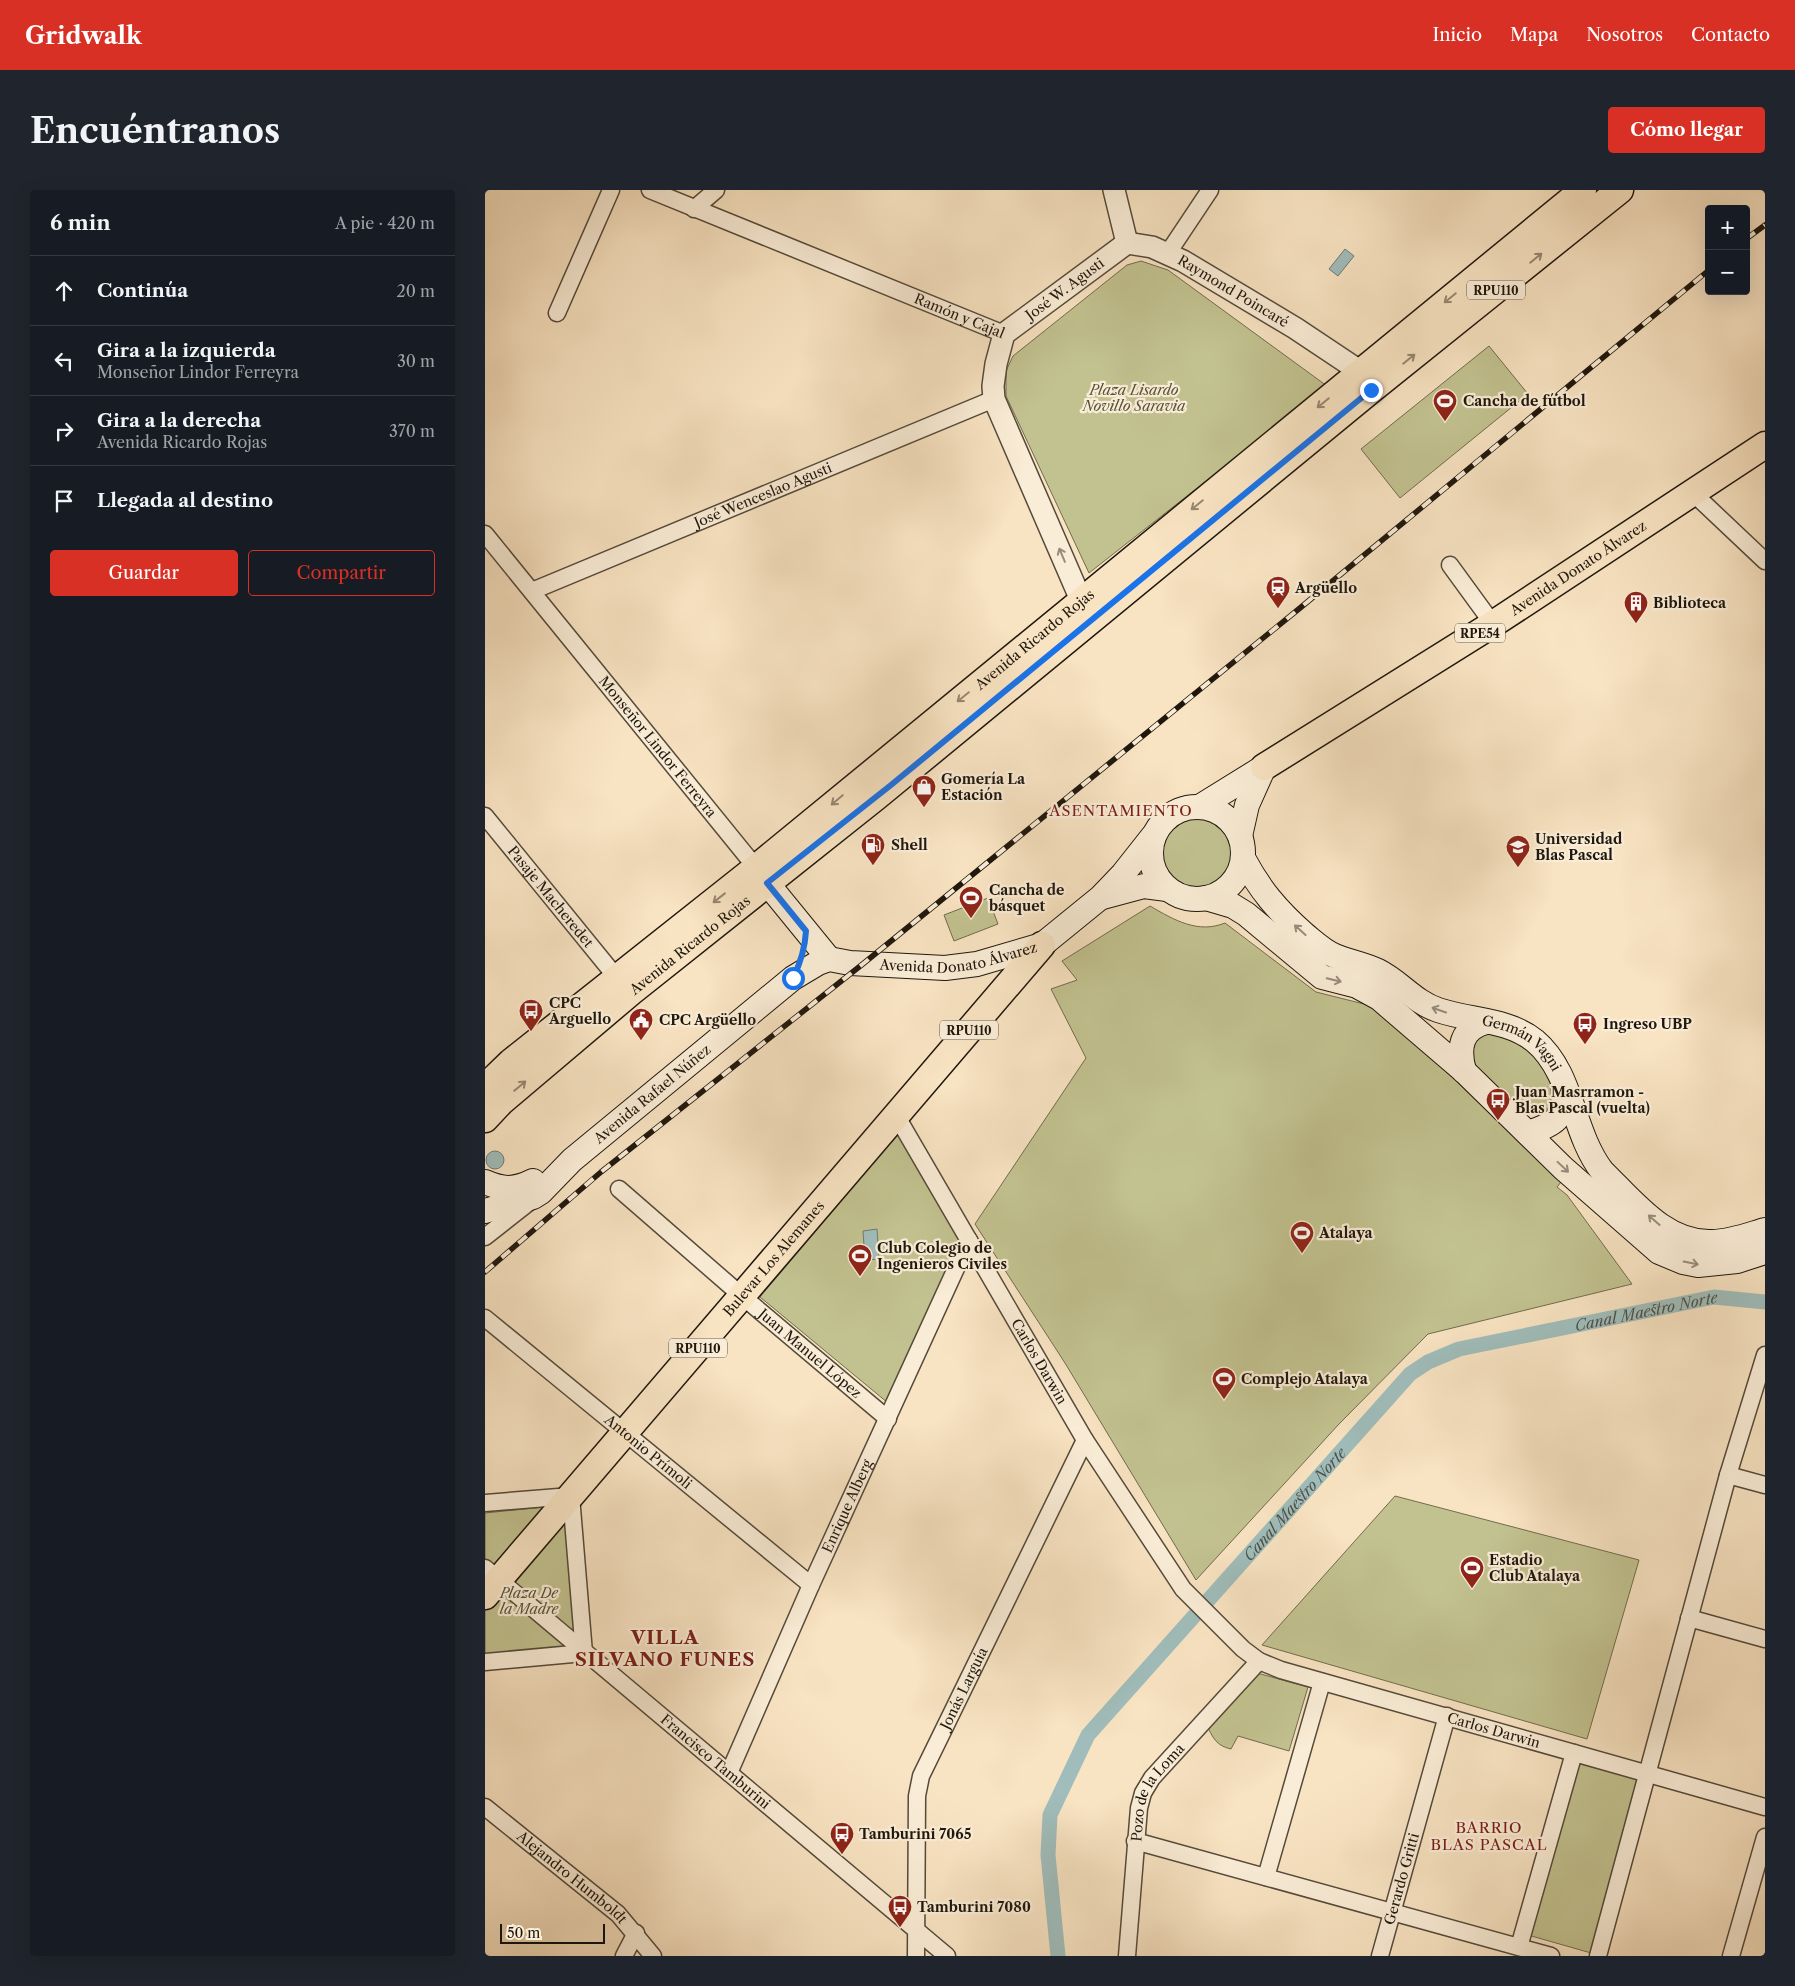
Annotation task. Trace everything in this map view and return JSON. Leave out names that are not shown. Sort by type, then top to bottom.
[{"type":"main road","name":"Avenida Ricardo Rojas","points":[[485,1087],[511,1062],[617,978],[762,875],[1032,668],[1366,381],[1583,190]]},
{"type":"main road","name":"Avenida Ricardo Rojas","points":[[485,1119],[501,1102],[631,992],[762,875],[1081,600],[1366,381],[1620,190]]},
{"type":"main road","name":"Avenida Donato Álvarez","points":[[1201,806],[1493,624],[1765,446]]},
{"type":"main road","points":[[1032,668],[1044,646],[1077,618],[1081,610],[1081,600]]},
{"type":"main road","points":[[1206,898],[1222,892],[1232,883],[1239,872],[1247,805],[1264,768]]},
{"type":"main road","points":[[1241,847],[1233,823],[1222,813],[1201,806],[1176,811],[1162,821],[1153,836],[1150,852],[1151,863],[1155,873],[1167,889],[1186,898],[1206,898],[1233,906],[1246,914],[1322,977],[1368,990],[1463,1071],[1631,1229],[1659,1252],[1698,1265],[1714,1265],[1765,1252]]},
{"type":"main road","name":"Avenida Donato Álvarez","points":[[829,959],[929,968],[977,964],[1042,944],[1101,897],[1123,874],[1153,836]]},
{"type":"main road","name":"Germán Vagni","points":[[1241,847],[1255,881],[1268,900],[1322,950],[1335,957],[1377,970],[1418,1001],[1436,1009],[1486,1022],[1503,1024],[1521,1031],[1535,1042],[1546,1052],[1558,1070],[1579,1130],[1594,1161],[1602,1171],[1670,1233],[1697,1242],[1712,1242],[1739,1238],[1765,1230]]},
{"type":"main road","name":"Monseñor Lindor Ferreyra","points":[[762,875],[829,959]]},
{"type":"main road","name":"Avenida Donato Álvarez","points":[[1101,897],[1144,886],[1167,889]]},
{"type":"main road","points":[[793,978],[801,961],[806,931]]},
{"type":"main road","name":"Bulevar Los Alemanes","points":[[489,1581],[571,1496],[626,1434],[1042,944]]},
{"type":"main road","name":"Avenida Rafael Núñez","points":[[485,1211],[526,1200],[541,1192],[572,1160],[793,978],[818,963],[829,959]]},
{"type":"main road","points":[[977,964],[988,966],[997,974],[997,986],[990,1005]]},
{"type":"main road","points":[[1463,1071],[1460,1050],[1464,1037],[1473,1027],[1486,1022]]},
{"type":"main road","points":[[1528,1133],[1548,1125],[1559,1117],[1565,1099],[1563,1084]]},
{"type":"main road","name":"Avenida Rafael Núñez","points":[[485,1182],[499,1188],[517,1188],[572,1160]]},
{"type":"street","points":[[557,313],[611,190]]},
{"type":"street","name":"Ramón y Cajal","points":[[650,190],[1003,334],[996,364],[993,386],[994,399],[1081,600]]},
{"type":"street","points":[[694,209],[716,190]]},
{"type":"street","points":[[1114,190],[1127,242]]},
{"type":"street","points":[[1168,253],[1210,190]]},
{"type":"street","name":"Raymond Poincaré","points":[[1127,242],[1139,243],[1168,253],[1295,328],[1366,381]]},
{"type":"street","name":"José W. Agusti","points":[[1003,334],[1127,242]]},
{"type":"street","name":"José Wenceslao Agusti","points":[[531,592],[994,399]]},
{"type":"street","points":[[1693,493],[1765,561]]},
{"type":"street","name":"Monseñor Lindor Ferreyra","points":[[485,534],[762,875]]},
{"type":"street","points":[[1450,565],[1493,624]]},
{"type":"street","name":"Pasaje Macheredet","points":[[485,816],[617,978]]},
{"type":"street","name":"Carlos Darwin","points":[[896,1115],[1085,1440],[1183,1589],[1230,1638],[1259,1661],[1281,1670],[1765,1807]]},
{"type":"street","name":"Juan Manuel López","points":[[619,1189],[888,1419]]},
{"type":"street","points":[[485,1237],[541,1192]]},
{"type":"street","name":"Enrique Alberg","points":[[729,1773],[811,1585],[969,1240]]},
{"type":"street","name":"Antonio Prímoli","points":[[485,1318],[811,1585]]},
{"type":"street","points":[[1598,1956],[1728,1475],[1763,1359]]},
{"type":"street","name":"Jonás Larguía","points":[[916,1956],[917,1796],[921,1776],[1085,1440]]},
{"type":"street","points":[[1728,1475],[1765,1485]]},
{"type":"street","points":[[485,1503],[571,1496],[584,1653],[485,1662]]},
{"type":"street","name":"Francisco Tamburini","points":[[489,1581],[584,1653],[947,1956]]},
{"type":"street","points":[[1689,1618],[1765,1640]]},
{"type":"street","name":"Pozo de la Loma","points":[[1127,1956],[1135,1841],[1141,1800],[1152,1778],[1259,1661]]},
{"type":"street","points":[[1266,1877],[1322,1682]]},
{"type":"street","name":"Gerardo Gritti","points":[[1380,1956],[1447,1716]]},
{"type":"street","points":[[1519,1947],[1574,1753]]},
{"type":"street","name":"Alejandro Humboldt","points":[[485,1807],[618,1914],[636,1933],[653,1956]]},
{"type":"street","points":[[1731,1956],[1765,1837]]},
{"type":"street","points":[[1135,1841],[1551,1956]]},
{"type":"street","points":[[624,1956],[636,1933]]},
{"type":"green space","name":"Plaza Lisardo Novillo Saravia","points":[[1141,261],[1168,270],[1327,386],[1089,573],[1006,396],[1006,371],[1013,356],[1127,265]]},
{"type":"green space","name":"Cancha de fútbol","points":[[1489,346],[1528,394],[1400,498],[1361,449]]},
{"type":"green space","points":[[1196,812],[1211,815],[1224,824],[1233,837],[1236,852],[1233,867],[1224,880],[1211,889],[1196,892],[1181,889],[1168,880],[1159,867],[1156,852],[1159,837],[1168,824],[1181,815]]},
{"type":"green space","name":"Cancha de básquet","points":[[988,898],[998,924],[954,941],[944,915]]},
{"type":"green space","name":"Complejo Atalaya","points":[[1150,906],[1186,924],[1205,927],[1225,923],[1316,992],[1380,1008],[1561,1182],[1557,1187],[1567,1195],[1632,1284],[1428,1334],[1339,1424],[1196,1580],[1065,1363],[975,1224],[1086,1058],[1051,989],[1077,980],[1062,961]]},
{"type":"green space","points":[[1476,1030],[1512,1033],[1552,1070],[1553,1105],[1539,1114],[1521,1114],[1476,1073],[1466,1045]]},
{"type":"green space","name":"Club Colegio de Ingenieros Civiles","points":[[898,1134],[962,1240],[888,1403],[760,1297]]},
{"type":"green space","name":"Estadio Club Atalaya","points":[[1395,1496],[1639,1560],[1587,1739],[1262,1645]]},
{"type":"green space","name":"Plaza De la Madre","points":[[564,1505],[578,1646],[485,1655],[485,1513]]},
{"type":"green space","points":[[1257,1673],[1308,1687],[1289,1751],[1238,1736],[1231,1749],[1217,1742],[1208,1728]]},
{"type":"green space","points":[[1578,1759],[1641,1777],[1591,1953],[1528,1935]]},
{"type":"water","points":[[1345,249],[1354,256],[1338,276],[1329,269]]},
{"type":"water","points":[[495,1151],[501,1154],[504,1160],[501,1166],[495,1169],[489,1166],[486,1160],[489,1154]]},
{"type":"water","points":[[877,1229],[879,1259],[865,1260],[863,1231]]},
{"type":"waterway","name":"Canal Maestro Norte","points":[[1058,1956],[1048,1855],[1050,1815],[1088,1735],[1410,1374],[1428,1362],[1459,1349],[1714,1297],[1765,1302]]},
{"type":"railway","points":[[1750,236],[1765,225]]},
{"type":"railway","points":[[485,1272],[601,1172],[864,963],[1300,608],[1705,273]]},
{"type":"place","name":"Cancha de fútbol","points":[[1445,422]]},
{"type":"place","name":"Argüello","points":[[1278,609]]},
{"type":"place","name":"Biblioteca","points":[[1636,624]]},
{"type":"place","name":"Gomería La Estación","points":[[924,808]]},
{"type":"place","name":"Shell","points":[[873,866]]},
{"type":"place","name":"Universidad Blas Pascal","points":[[1518,868]]},
{"type":"place","name":"Cancha de básquet","points":[[971,919]]},
{"type":"place","name":"CPC Arguello","points":[[531,1032]]},
{"type":"place","name":"CPC Argüello","points":[[641,1041]]},
{"type":"place","name":"Ingreso UBP","points":[[1585,1045]]},
{"type":"place","name":"Juan Masrramon - Blas Pascal (vuelta)","points":[[1498,1121]]},
{"type":"place","name":"Atalaya","points":[[1302,1254]]},
{"type":"place","name":"Club Colegio de Ingenieros Civiles","points":[[860,1277]]},
{"type":"place","name":"Complejo Atalaya","points":[[1224,1400]]},
{"type":"place","name":"Estadio Club Atalaya","points":[[1472,1589]]},
{"type":"place","name":"Tamburini 7065","points":[[842,1855]]},
{"type":"place","name":"Tamburini 7080","points":[[900,1928]]},
{"type":"district","name":"ASENTAMIENTO","points":[[1121,810]]},
{"type":"district","name":"VILLA SILVANO FUNES","points":[[665,1648]]},
{"type":"district","name":"BARRIO BLAS PASCAL","points":[[1489,1836]]},
{"type":"route","points":[[793,978],[801,961],[806,931],[767,883],[891,785],[1371,390]]}]
